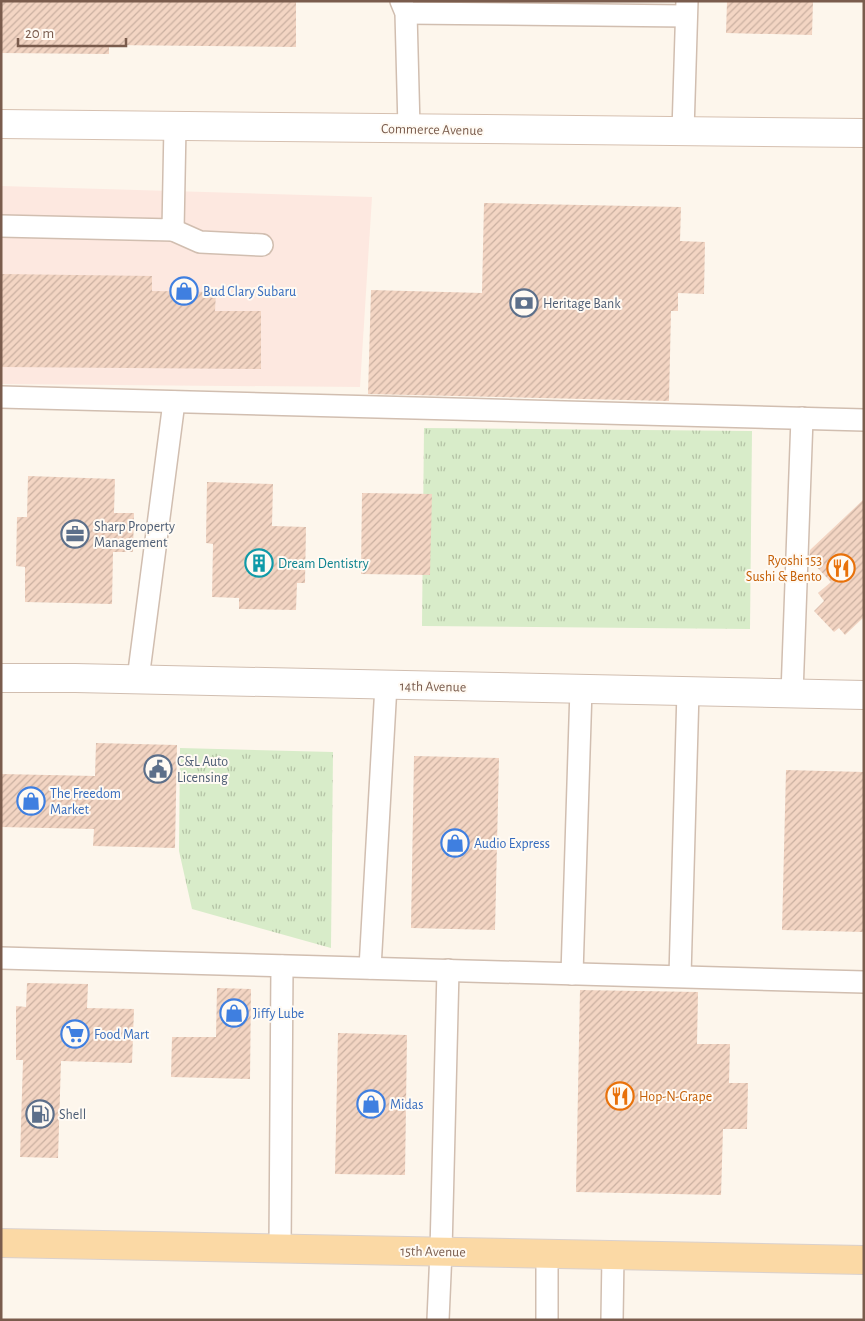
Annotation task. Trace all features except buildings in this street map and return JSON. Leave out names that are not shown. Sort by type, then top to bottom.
[{"type":"main road","name":"15th Avenue","points":[[1,1243],[864,1260]]},
{"type":"street","name":"Commerce Avenue","points":[[1,124],[864,133]]},
{"type":"street","name":"14th Avenue","points":[[1,678],[864,695]]},
{"type":"lane","points":[[409,128],[404,7],[686,9],[683,131]]},
{"type":"lane","points":[[173,230],[175,126]]},
{"type":"lane","points":[[1,226],[173,230],[200,242],[262,245]]},
{"type":"lane","points":[[1,397],[864,420]]},
{"type":"lane","points":[[138,680],[174,402]]},
{"type":"lane","points":[[792,694],[802,418]]},
{"type":"lane","points":[[370,968],[386,685]]},
{"type":"lane","points":[[572,974],[582,689]]},
{"type":"lane","points":[[680,976],[688,691]]},
{"type":"lane","points":[[1,958],[864,982]]},
{"type":"lane","points":[[280,1249],[282,966]]},
{"type":"lane","points":[[438,1320],[448,970]]},
{"type":"lane","points":[[547,1254],[547,1320]]},
{"type":"lane","points":[[612,1320],[613,1255]]},
{"type":"shaded area","name":"Bud Clary Subaru","points":[[1,186],[372,197],[360,387],[1,384]]},
{"type":"green space","points":[[424,428],[752,431],[750,629],[422,626]]},
{"type":"green space","points":[[180,748],[333,752],[331,948],[192,909],[179,851]]},
{"type":"place","name":"Bud Clary Subaru","points":[[184,291]]},
{"type":"place","name":"Heritage Bank","points":[[524,303]]},
{"type":"place","name":"Sharp Property Management","points":[[75,534]]},
{"type":"place","name":"Dream Dentistry","points":[[259,563]]},
{"type":"place","name":"Ryoshi 153 Sushi & Bento","points":[[841,568]]},
{"type":"place","name":"C&L Auto Licensing","points":[[158,769]]},
{"type":"place","name":"The Freedom Market","points":[[31,801]]},
{"type":"place","name":"Audio Express","points":[[455,843]]},
{"type":"place","name":"Jiffy Lube","points":[[234,1013]]},
{"type":"place","name":"Food Mart","points":[[75,1034]]},
{"type":"place","name":"Hop-N-Grape","points":[[620,1096]]},
{"type":"place","name":"Midas","points":[[371,1104]]},
{"type":"place","name":"Shell","points":[[40,1114]]}]
